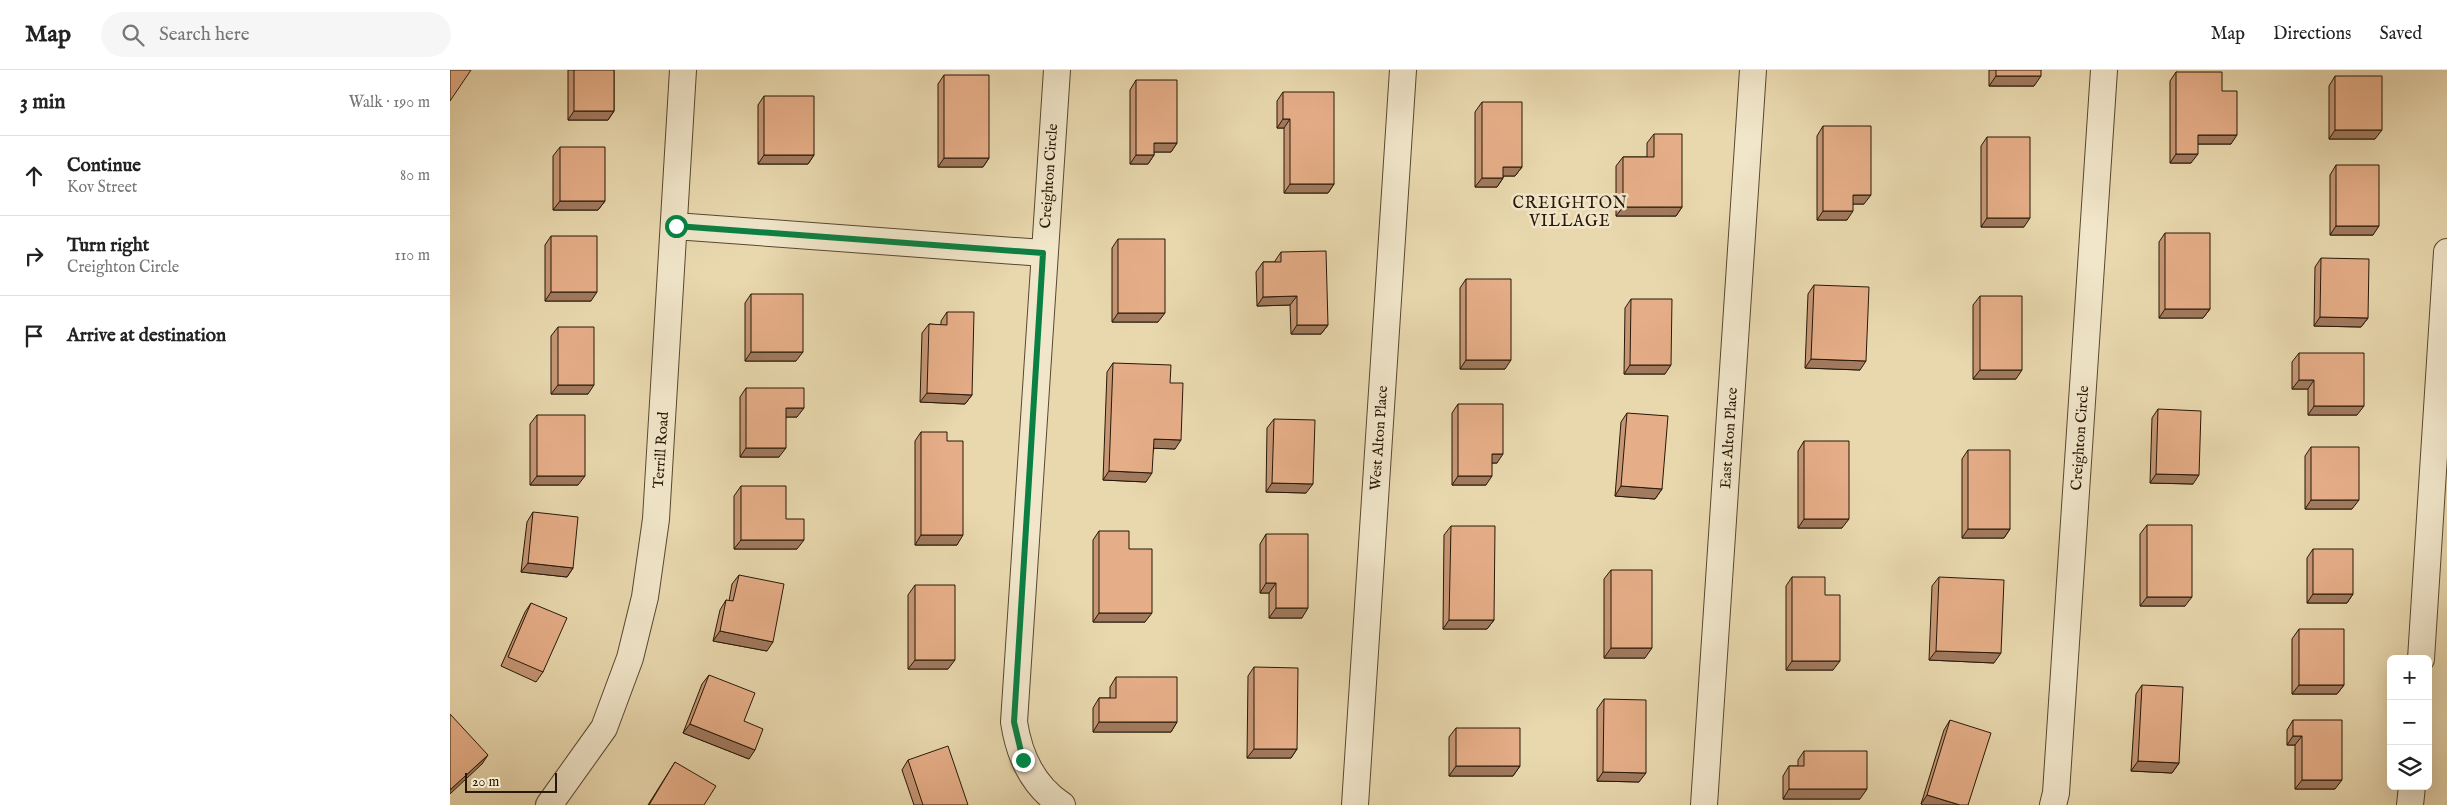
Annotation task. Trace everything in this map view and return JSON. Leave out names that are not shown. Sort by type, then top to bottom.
[{"type":"street","name":"Terrill Road","points":[[549,805],[604,728],[630,658],[645,597],[656,519],[676,226],[683,70]]},
{"type":"street","name":"Creighton Circle","points":[[1057,70],[1043,253],[1014,722],[1020,751],[1032,775],[1054,800],[1062,805]]},
{"type":"street","name":"West Alton Place","points":[[1355,805],[1403,70]]},
{"type":"street","name":"East Alton Place","points":[[1704,805],[1753,70]]},
{"type":"street","name":"Creighton Circle","points":[[2054,805],[2104,70]]},
{"type":"street","points":[[676,226],[1043,253]]},
{"type":"street","points":[[2421,655],[2439,506],[2447,252]]},
{"type":"street","points":[[2410,805],[2412,790]]},
{"type":"building","points":[[450,70],[471,70],[450,101]]},
{"type":"building","points":[[574,70],[614,70],[614,111],[574,111]]},
{"type":"building","points":[[1996,70],[2041,70],[2041,76],[1996,76]]},
{"type":"building","points":[[2176,72],[2222,72],[2222,91],[2237,91],[2237,135],[2198,135],[2198,154],[2176,154]]},
{"type":"building","points":[[944,75],[989,75],[989,158],[944,158]]},
{"type":"building","points":[[2335,76],[2382,76],[2382,130],[2335,130]]},
{"type":"building","points":[[1136,80],[1177,80],[1177,143],[1154,143],[1154,155],[1136,155]]},
{"type":"building","points":[[1283,92],[1334,92],[1334,184],[1290,184],[1290,119],[1283,119]]},
{"type":"building","points":[[764,96],[814,96],[814,155],[764,155]]},
{"type":"building","points":[[1482,102],[1522,102],[1522,167],[1503,167],[1503,178],[1482,178]]},
{"type":"building","points":[[1823,126],[1871,126],[1871,195],[1853,195],[1853,211],[1823,211]]},
{"type":"building","points":[[1654,134],[1682,134],[1682,207],[1623,207],[1623,157],[1654,157]]},
{"type":"building","points":[[1987,137],[2030,137],[2030,218],[1987,218]]},
{"type":"building","points":[[560,147],[605,147],[605,201],[560,201]]},
{"type":"building","points":[[2336,165],[2379,165],[2379,226],[2336,226]]},
{"type":"building","points":[[2165,233],[2210,233],[2210,309],[2165,309]]},
{"type":"building","points":[[551,236],[597,236],[597,292],[551,292]]},
{"type":"building","points":[[1118,239],[1165,239],[1165,313],[1118,313]]},
{"type":"building","points":[[1326,251],[1328,325],[1297,325],[1297,296],[1263,297],[1263,262],[1281,262],[1281,252]]},
{"type":"building","points":[[2321,258],[2369,259],[2368,318],[2320,317]]},
{"type":"building","points":[[1466,279],[1511,279],[1511,360],[1466,360]]},
{"type":"building","points":[[1814,285],[1869,287],[1866,361],[1811,359]]},
{"type":"building","points":[[751,294],[803,294],[803,352],[751,352]]},
{"type":"building","points":[[1980,296],[2022,296],[2022,370],[1980,370]]},
{"type":"building","points":[[1631,299],[1672,299],[1671,365],[1630,365]]},
{"type":"building","points":[[947,312],[974,312],[972,395],[927,393],[929,324],[947,325]]},
{"type":"building","points":[[558,327],[594,327],[594,385],[558,385]]},
{"type":"building","points":[[2299,353],[2364,353],[2364,406],[2314,406],[2314,380],[2299,380]]},
{"type":"building","points":[[1113,363],[1171,365],[1170,383],[1183,383],[1181,440],[1154,439],[1152,473],[1109,471]]},
{"type":"building","points":[[746,388],[804,388],[804,408],[786,408],[786,448],[746,448]]},
{"type":"building","points":[[1458,404],[1503,404],[1503,454],[1492,454],[1492,476],[1458,476]]},
{"type":"building","points":[[2158,409],[2201,411],[2199,475],[2156,474]]},
{"type":"building","points":[[1627,413],[1668,416],[1662,489],[1621,486]]},
{"type":"building","points":[[537,415],[585,415],[585,476],[537,476]]},
{"type":"building","points":[[1274,419],[1315,420],[1313,484],[1272,483]]},
{"type":"building","points":[[921,432],[947,432],[947,441],[963,441],[963,535],[921,535]]},
{"type":"building","points":[[1804,441],[1849,441],[1849,519],[1804,519]]},
{"type":"building","points":[[2311,447],[2359,447],[2359,500],[2311,500]]},
{"type":"building","points":[[1968,450],[2010,450],[2010,529],[1968,529]]},
{"type":"building","points":[[741,486],[786,486],[786,519],[804,519],[804,540],[741,540]]},
{"type":"building","points":[[533,512],[578,517],[573,568],[528,563]]},
{"type":"building","points":[[2147,525],[2192,525],[2192,597],[2147,597]]},
{"type":"building","points":[[1451,526],[1495,526],[1494,620],[1449,620]]},
{"type":"building","points":[[1099,531],[1129,531],[1129,549],[1152,549],[1152,613],[1099,613]]},
{"type":"building","points":[[1266,534],[1308,534],[1308,608],[1276,608],[1276,583],[1266,583]]},
{"type":"building","points":[[2313,549],[2353,549],[2353,594],[2313,594]]},
{"type":"building","points":[[1611,570],[1652,570],[1652,648],[1611,648]]},
{"type":"building","points":[[739,575],[784,584],[773,642],[720,631],[726,600],[733,601]]},
{"type":"building","points":[[1792,577],[1825,577],[1825,595],[1840,595],[1840,661],[1792,661]]},
{"type":"building","points":[[1939,577],[2004,580],[2001,653],[1936,651]]},
{"type":"building","points":[[915,585],[955,585],[955,660],[915,660]]},
{"type":"building","points":[[531,603],[567,618],[543,672],[508,657]]},
{"type":"building","points":[[2299,629],[2344,629],[2344,685],[2299,685]]},
{"type":"building","points":[[1254,667],[1298,668],[1297,749],[1254,749]]},
{"type":"building","points":[[709,675],[755,693],[744,721],[763,729],[755,750],[690,724]]},
{"type":"building","points":[[1116,677],[1177,677],[1177,722],[1099,722],[1099,698],[1116,698]]},
{"type":"building","points":[[2142,685],[2183,687],[2179,763],[2138,761]]},
{"type":"building","points":[[1604,699],[1646,700],[1646,773],[1603,772]]},
{"type":"building","points":[[450,714],[488,755],[451,789],[450,788]]},
{"type":"building","points":[[1950,720],[1991,733],[1968,805],[1960,805],[1927,795]]},
{"type":"building","points":[[2293,720],[2342,720],[2342,780],[2302,780],[2302,736],[2293,736]]},
{"type":"building","points":[[1456,728],[1520,728],[1520,766],[1456,766]]},
{"type":"building","points":[[948,746],[968,805],[923,805],[908,760]]},
{"type":"building","points":[[1804,751],[1867,751],[1867,789],[1789,789],[1789,766],[1804,766]]},
{"type":"building","points":[[675,762],[716,786],[704,805],[649,805]]},
{"type":"district","name":"CREIGHTON VILLAGE","points":[[1570,213]]},
{"type":"route","points":[[676,226],[1043,253],[1014,722],[1023,760]]}]
